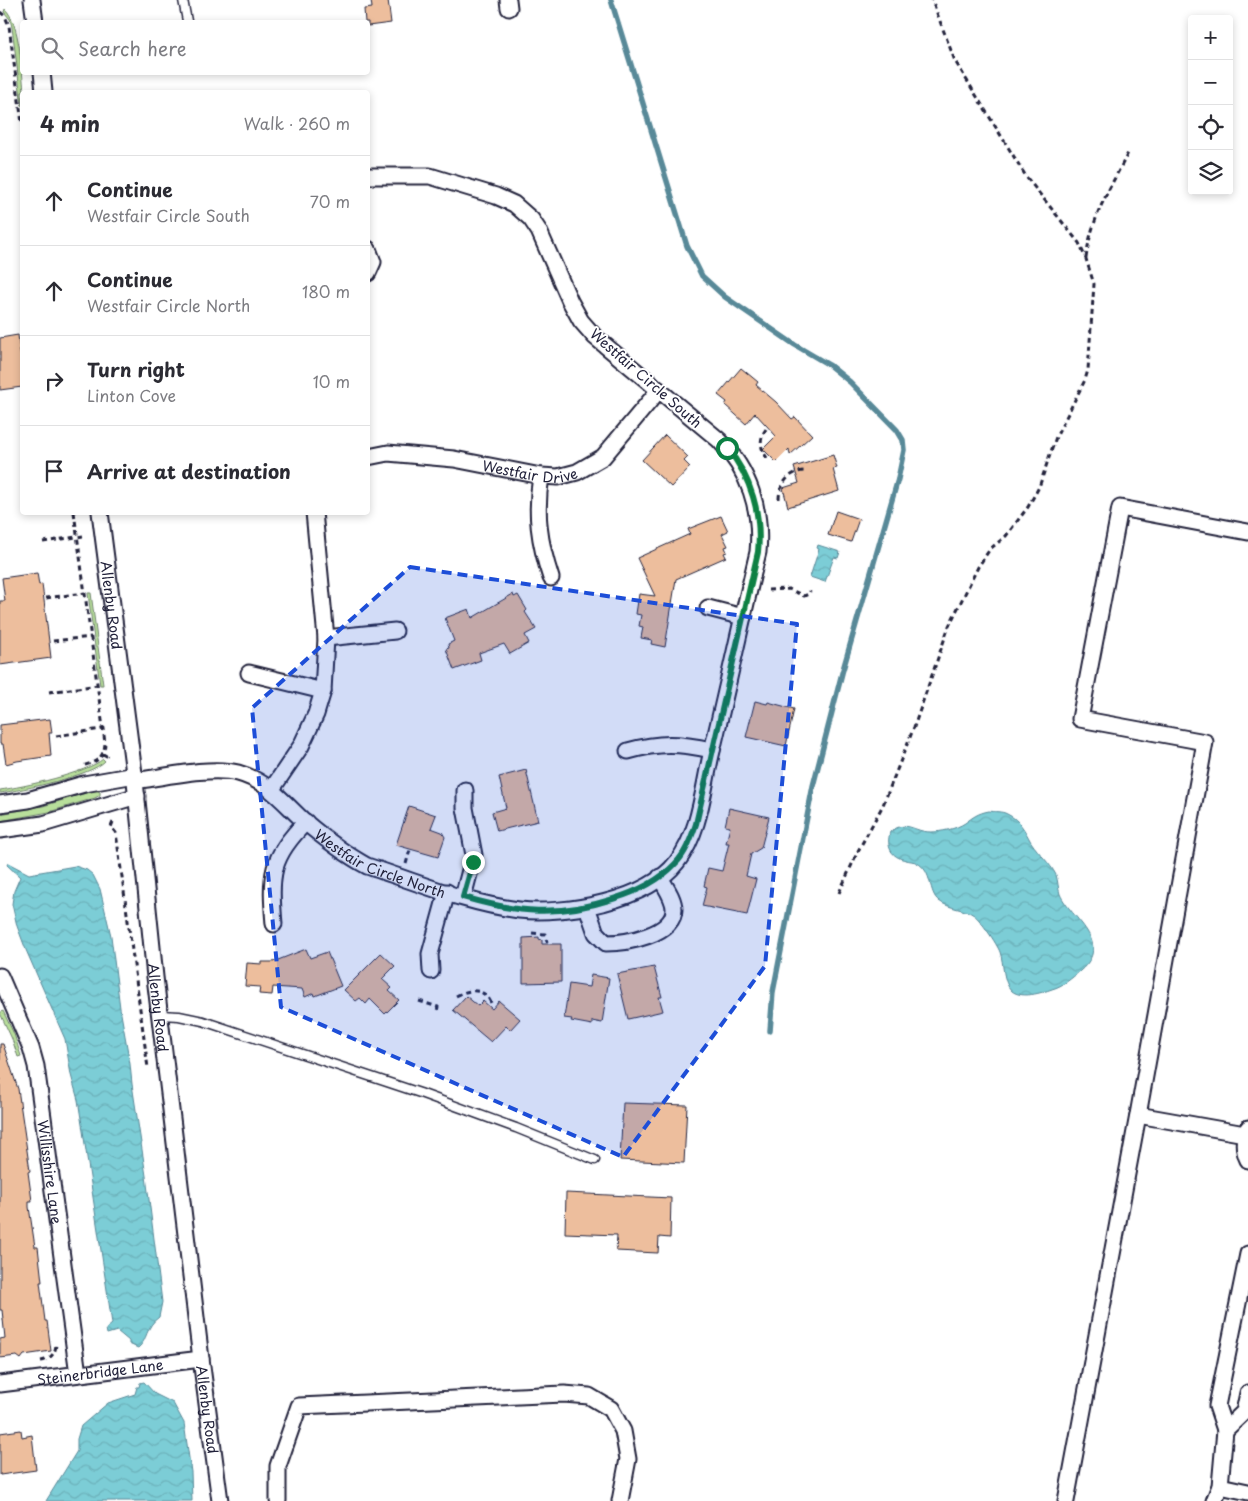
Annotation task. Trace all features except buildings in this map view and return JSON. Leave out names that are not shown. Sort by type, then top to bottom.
[{"type":"street","points":[[32,0],[35,20]]},
{"type":"street","points":[[42,75],[44,90]]},
{"type":"street","name":"Westfair Circle South","points":[[370,176],[430,176],[496,196],[514,204],[531,219],[539,231],[570,301],[594,337],[727,448],[744,472],[749,484],[755,505],[759,537],[758,552],[743,616]]},
{"type":"street","points":[[370,254],[373,262],[370,269]]},
{"type":"street","name":"Westfair Drive","points":[[370,457],[388,453],[454,459],[541,476],[558,477],[576,472],[603,457],[659,390]]},
{"type":"street","points":[[541,476],[539,529],[543,554],[551,578]]},
{"type":"street","points":[[1066,1501],[1205,742],[1080,719],[1120,508],[1248,532]]},
{"type":"street","name":"Allenby Road","points":[[100,515],[136,784],[160,1015],[220,1501]]},
{"type":"street","points":[[272,789],[301,746],[316,714],[323,692],[326,638],[314,515]]},
{"type":"street","points":[[708,608],[743,616]]},
{"type":"street","name":"Westfair Circle North","points":[[136,784],[220,771],[237,773],[272,789],[306,822],[351,857],[367,866],[463,897],[519,910],[550,911],[586,907],[632,893],[660,877],[676,864],[690,841],[696,824],[743,616]]},
{"type":"street","points":[[326,638],[395,630]]},
{"type":"street","points":[[249,673],[323,692]]},
{"type":"street","points":[[628,750],[670,743],[712,750]]},
{"type":"street","points":[[0,804],[28,800],[84,784],[136,784]]},
{"type":"street","points":[[0,830],[43,824],[136,784]]},
{"type":"street","points":[[463,897],[474,855],[465,808],[465,790]]},
{"type":"street","points":[[274,924],[273,869],[285,845],[306,822]]},
{"type":"street","points":[[586,907],[596,933],[606,943],[630,941],[655,932],[666,926],[672,919],[674,908],[671,897],[660,877]]},
{"type":"street","points":[[431,971],[430,954],[447,892]]},
{"type":"street","name":"Willisshire Lane","points":[[0,976],[31,1048],[36,1066],[78,1374]]},
{"type":"street","points":[[1138,1115],[1247,1131],[1244,1146],[1248,1160]]},
{"type":"street","points":[[1214,1501],[1220,1486],[1225,1430],[1216,1406],[1248,1254]]},
{"type":"street","name":"Steinerbridge Lane","points":[[0,1384],[201,1359]]},
{"type":"street","points":[[1225,1430],[1244,1412],[1248,1393]]},
{"type":"street","points":[[278,1501],[278,1466],[299,1406],[564,1394],[589,1396],[611,1409],[623,1430],[628,1459],[620,1501]]},
{"type":"street","points":[[1220,1486],[1248,1492]]},
{"type":"lane","points":[[183,0],[187,20]]},
{"type":"lane","points":[[160,1015],[179,1016],[203,1021],[411,1090],[516,1128],[595,1160]]},
{"type":"path","points":[[839,893],[858,851],[883,805],[914,728],[949,626],[978,567],[990,549],[1006,536],[1028,507],[1039,487],[1056,437],[1085,380],[1088,370],[1094,284],[1086,259],[1079,243],[1027,178],[955,61],[932,0]]},
{"type":"path","points":[[1,10],[10,26],[20,107]]},
{"type":"path","points":[[1086,259],[1094,221],[1101,203],[1128,154]]},
{"type":"path","points":[[766,429],[761,444],[762,451],[767,458]]},
{"type":"path","points":[[779,498],[780,490],[787,479],[794,473],[805,471]]},
{"type":"path","points":[[74,515],[106,729],[103,754],[100,760],[79,767]]},
{"type":"path","points":[[43,542],[83,536]]},
{"type":"path","points":[[768,590],[789,589],[804,596],[809,594],[810,591]]},
{"type":"path","points":[[46,598],[86,592]]},
{"type":"path","points":[[53,641],[92,637]]},
{"type":"path","points":[[49,692],[98,684]]},
{"type":"path","points":[[56,736],[106,729]]},
{"type":"path","points":[[103,754],[108,757]]},
{"type":"path","points":[[113,822],[111,827],[116,833],[118,840],[148,1073]]},
{"type":"path","points":[[405,866],[410,850]]},
{"type":"path","points":[[532,933],[545,934],[547,942]]},
{"type":"path","points":[[456,996],[472,990],[487,996],[491,1003]]},
{"type":"path","points":[[419,1001],[438,1007],[438,1011]]},
{"type":"path","points":[[35,1361],[44,1360],[52,1355],[56,1350],[55,1337]]},
{"type":"path","points":[[52,1355],[57,1358]]},
{"type":"highlighted area","points":[[410,567],[797,624],[765,966],[623,1157],[281,1007],[252,708]]},
{"type":"green space","points":[[5,9],[10,16],[17,36],[20,54],[20,75],[22,75],[24,90],[20,90],[10,19],[4,12]]},
{"type":"green space","points":[[88,593],[91,593],[103,685],[100,685]]},
{"type":"green space","points":[[103,759],[105,761],[97,767],[71,777],[39,786],[0,793],[0,790],[38,783],[69,774]]},
{"type":"green space","points":[[96,790],[100,792],[100,795],[95,798],[49,812],[0,821],[0,814],[43,806]]},
{"type":"green space","points":[[3,1011],[14,1034],[21,1056],[18,1057],[0,1013]]},
{"type":"water","points":[[818,545],[840,552],[838,558],[834,557],[825,582],[810,577],[819,549],[817,548]]},
{"type":"water","points":[[989,811],[1012,816],[1022,826],[1034,846],[1054,871],[1060,894],[1092,940],[1093,950],[1089,960],[1080,971],[1056,988],[1037,994],[1026,995],[1012,991],[1006,983],[1000,952],[980,921],[971,913],[948,906],[939,901],[933,893],[926,871],[915,862],[901,859],[893,854],[889,847],[890,832],[896,828],[906,826],[925,831],[944,831],[957,827]]},
{"type":"water","points":[[8,863],[29,874],[75,866],[87,870],[93,875],[100,889],[111,936],[146,1176],[162,1302],[159,1317],[151,1325],[144,1341],[138,1348],[129,1344],[129,1341],[117,1331],[107,1334],[106,1329],[112,1324],[78,1100],[71,1075],[65,1039],[17,926],[12,904],[14,891],[20,877],[7,865]]},
{"type":"water","points":[[144,1382],[155,1394],[173,1403],[184,1423],[191,1472],[192,1501],[46,1501],[77,1451],[77,1439],[81,1426],[108,1403],[135,1394],[140,1383]]},
{"type":"waterway","points":[[611,0],[687,246],[702,276],[725,297],[795,345],[829,365],[850,382],[897,430],[903,440],[904,450],[898,479],[842,673],[813,786],[773,992],[770,1031]]},
{"type":"route","points":[[473,862],[463,897],[519,910],[550,911],[586,907],[632,893],[660,877],[676,864],[683,853],[696,824],[758,552],[758,525],[752,493],[744,472],[727,448]]}]
